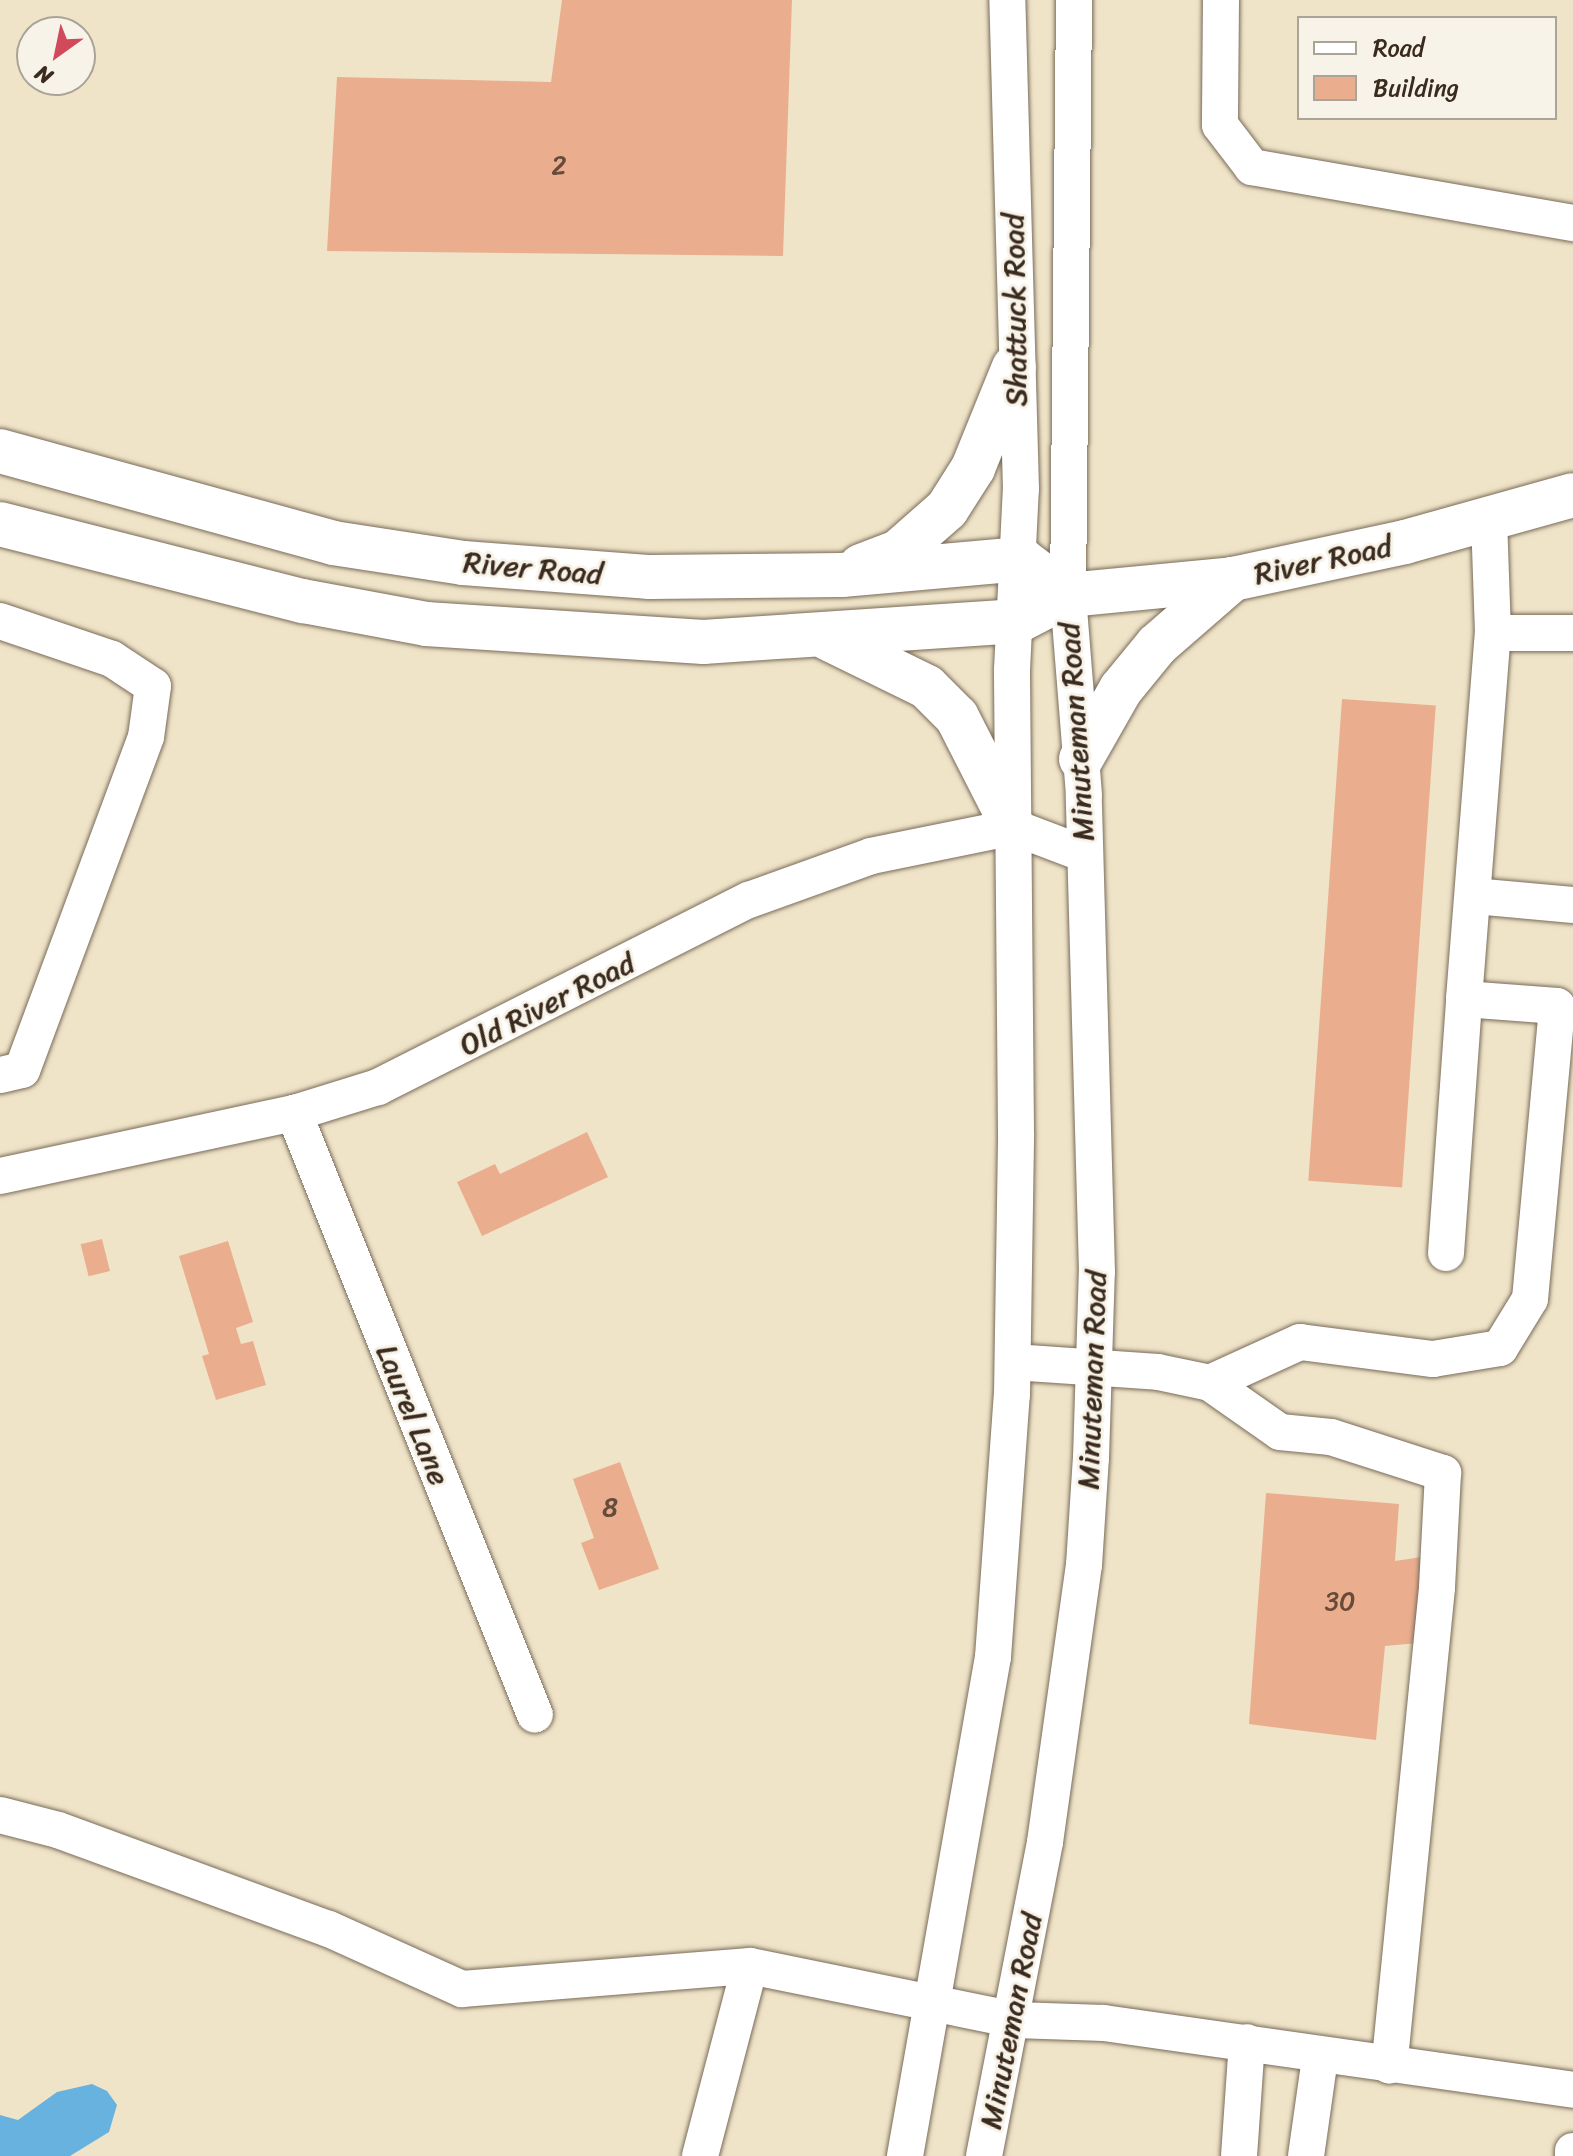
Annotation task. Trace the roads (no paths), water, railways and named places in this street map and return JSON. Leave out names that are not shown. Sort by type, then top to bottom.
[{"type":"main road","points":[[842,575],[898,552],[947,509],[973,468],[1014,367]]},
{"type":"main road","name":"River Road","points":[[0,451],[333,543],[463,563],[650,577],[842,575],[1021,559]]},
{"type":"main road","name":"River Road","points":[[0,524],[303,601],[426,624],[688,641],[825,637],[1018,621],[1068,595],[1233,579],[1489,520],[1573,495]]},
{"type":"main road","points":[[1021,559],[1068,595]]},
{"type":"main road","points":[[1081,759],[1121,689],[1157,645],[1233,579]]},
{"type":"main road","points":[[825,637],[927,687],[957,717],[1013,827]]},
{"type":"street","name":"Shattuck Road","points":[[1007,0],[1021,559],[1018,621]]},
{"type":"street","name":"Shattuck Road","points":[[1068,595],[1074,0]]},
{"type":"street","points":[[1221,0],[1220,125],[1252,167],[1573,223]]},
{"type":"street","points":[[1446,1253],[1493,633],[1489,520]]},
{"type":"street","name":"Minuteman Road","points":[[984,2156],[1015,2020],[1084,1565],[1097,1272],[1081,759],[1068,595]]},
{"type":"street","points":[[0,621],[112,659],[153,686],[146,737],[22,1070],[0,1075]]},
{"type":"street","name":"Minuteman Road","points":[[905,2156],[993,1657],[1013,1362],[1012,670],[1018,621]]},
{"type":"street","points":[[1493,633],[1573,633]]},
{"type":"street","points":[[1013,827],[1084,854]]},
{"type":"street","name":"Old River Road","points":[[0,1176],[294,1113],[378,1087],[749,900],[871,856],[1013,827]]},
{"type":"street","points":[[1474,896],[1573,905]]},
{"type":"street","points":[[1210,1383],[1300,1342],[1433,1359],[1500,1348],[1530,1299],[1565,1006],[1464,999]]},
{"type":"street","name":"Laurel Lane","points":[[294,1113],[535,1715]]},
{"type":"street","points":[[1013,1362],[1093,1370],[1158,1372],[1210,1383],[1280,1432],[1331,1437],[1443,1473],[1437,1588],[1389,2066]]},
{"type":"street","points":[[0,1815],[58,1830],[329,1929],[462,1989],[750,1966],[1015,2020],[1104,2023],[1247,2042],[1320,2058],[1573,2090]]},
{"type":"street","points":[[700,2156],[750,1966]]},
{"type":"street","points":[[1239,2156],[1247,2042]]},
{"type":"street","points":[[1306,2156],[1320,2058]]},
{"type":"water","points":[[92,2084],[107,2091],[117,2105],[109,2132],[70,2156],[0,2156],[0,2115],[18,2120],[57,2092]]}]
